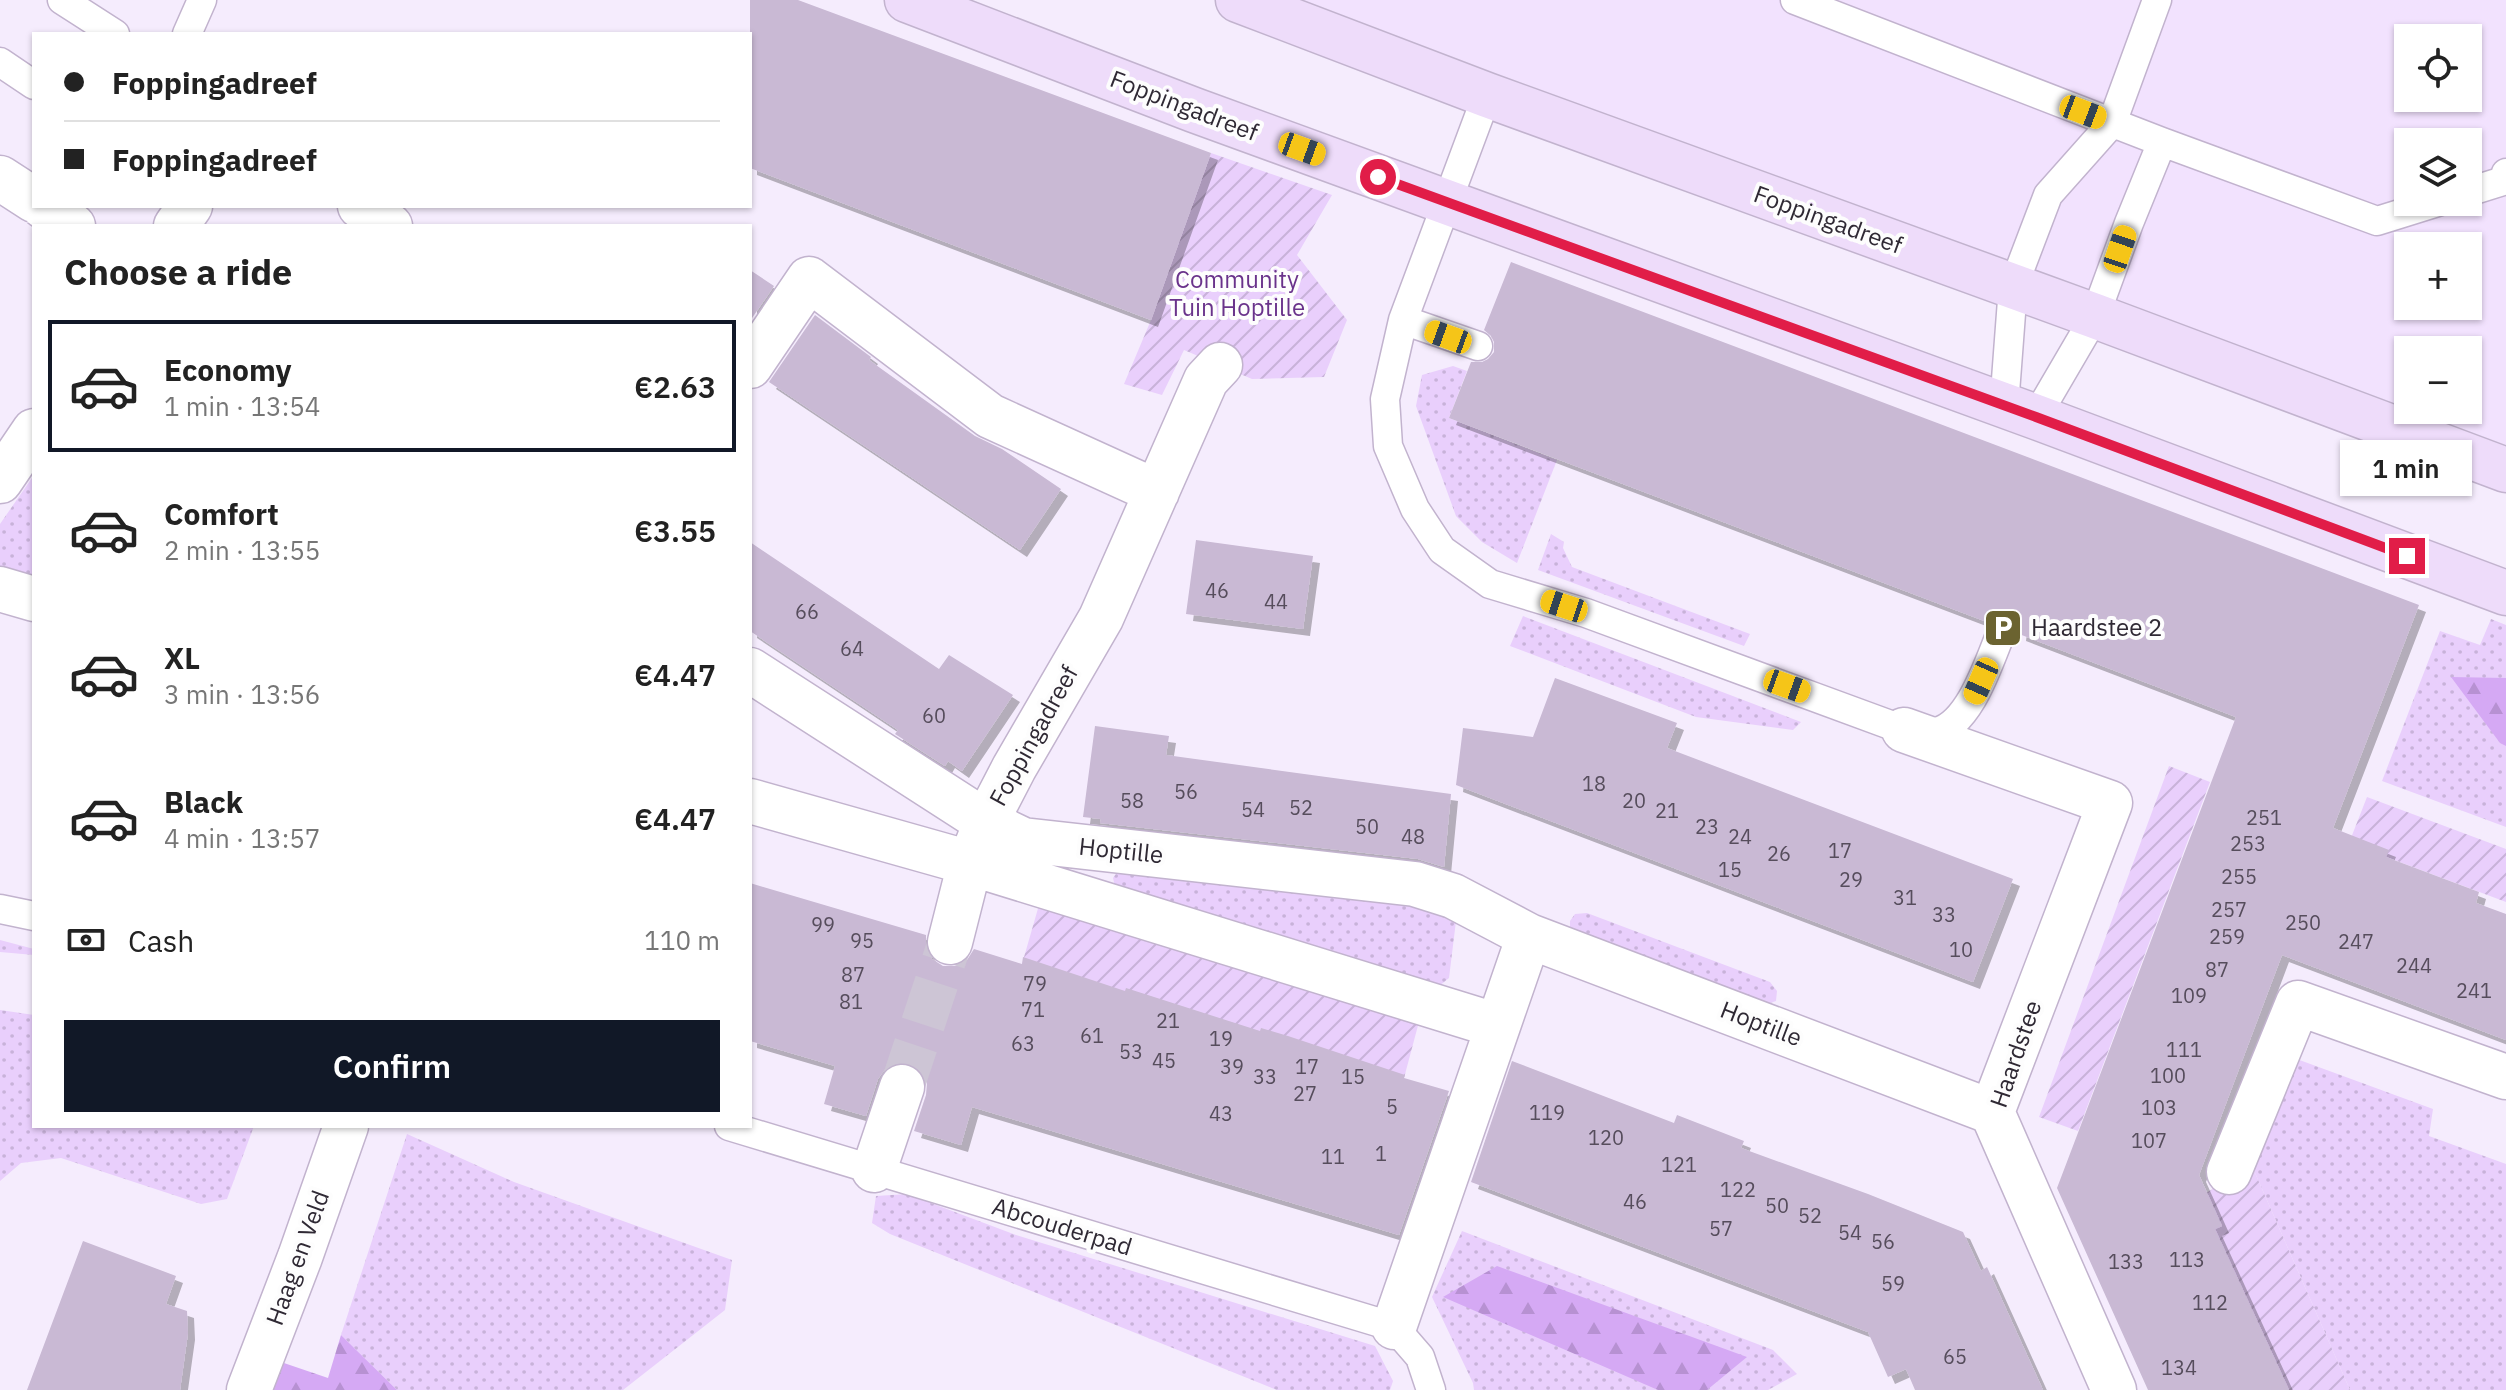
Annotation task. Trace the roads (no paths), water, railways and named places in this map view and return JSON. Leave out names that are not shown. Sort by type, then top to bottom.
[{"type":"street","name":"Foppingadreef","points":[[907,0],[1194,110],[2020,411],[2506,593]]},
{"type":"street","name":"Foppingadreef","points":[[1238,0],[1487,95],[2095,316],[2506,470]]},
{"type":"street","points":[[0,178],[32,199]]},
{"type":"street","points":[[46,208],[70,224]]},
{"type":"street","points":[[363,208],[387,224]]},
{"type":"street","points":[[752,363],[809,279],[990,416],[1157,492]]},
{"type":"street","name":"Foppingadreef","points":[[950,942],[970,863],[986,822],[1101,618],[1206,380],[1220,365]]},
{"type":"street","points":[[0,481],[32,434]]},
{"type":"street","points":[[0,589],[32,598]]},
{"type":"street","name":"Hoptille","points":[[752,671],[986,822],[1023,840],[1415,884],[1453,896],[1529,936],[1992,1112]]},
{"type":"street","name":"Haardstee","points":[[1904,730],[2110,803],[1992,1112],[2114,1390]]},
{"type":"street","points":[[752,802],[970,863],[1498,1026]]},
{"type":"street","points":[[1394,1327],[1529,936]]},
{"type":"street","points":[[2229,1172],[2298,1003],[2506,1077]]},
{"type":"street","points":[[874,1170],[902,1087]]},
{"type":"street","name":"Haag en Veld","points":[[249,1390],[345,1128]]},
{"type":"lane","points":[[62,0],[112,32]]},
{"type":"lane","points":[[188,32],[202,0]]},
{"type":"lane","points":[[1795,0],[2162,142],[2377,221],[2394,216]]},
{"type":"lane","points":[[2020,411],[2013,287],[2048,195],[2112,123],[2157,0]]},
{"type":"lane","points":[[0,62],[32,84]]},
{"type":"lane","points":[[1487,95],[1403,320],[1385,399],[1388,446],[1415,509],[1442,550],[1490,584],[1586,613],[1904,730],[1937,732],[1969,707],[2003,628]]},
{"type":"lane","points":[[2020,411],[2095,316],[2162,142]]},
{"type":"lane","points":[[2482,188],[2503,181],[2506,173]]},
{"type":"lane","points":[[1403,320],[1478,346]]},
{"type":"lane","points":[[0,909],[32,916]]},
{"type":"lane","name":"Abcouderpad","points":[[736,1128],[1394,1327]]},
{"type":"lane","points":[[1394,1327],[1420,1357],[1431,1390]]},
{"type":"tunnel","points":[[902,1087],[950,942]]},
{"type":"place","name":"Haardstee 2","points":[[2003,628]]},
{"type":"park label","name":"Community Tuin Hoptille","points":[[1237,294]]}]
